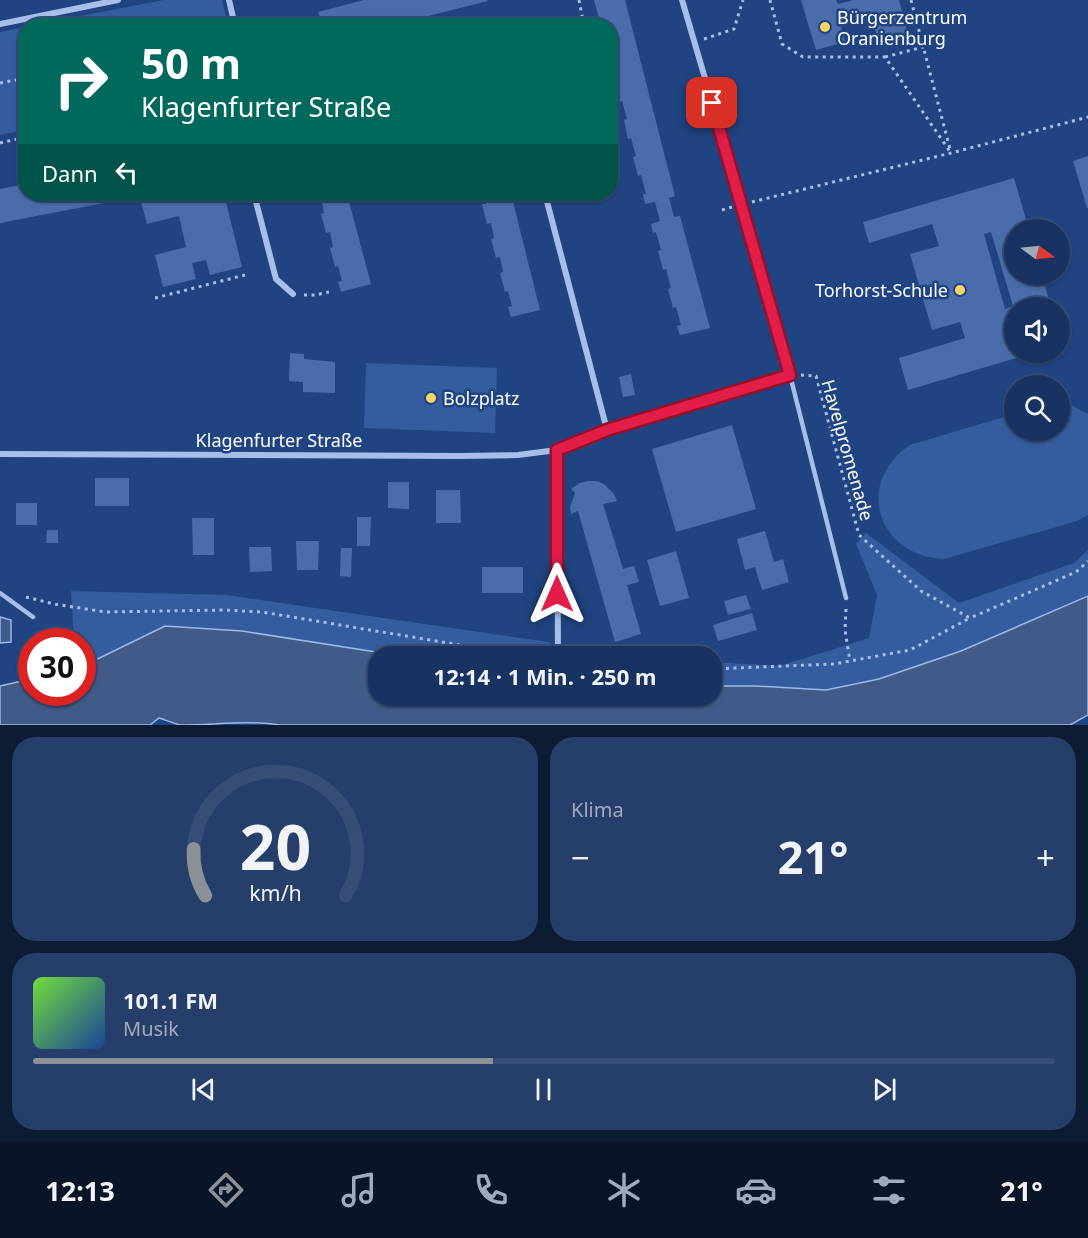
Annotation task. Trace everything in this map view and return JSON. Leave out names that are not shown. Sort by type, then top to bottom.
[{"type":"street","points":[[30,18],[118,0]]},
{"type":"street","points":[[229,0],[233,18]]},
{"type":"street","points":[[682,0],[790,375]]},
{"type":"street","points":[[0,24],[18,20]]},
{"type":"street","points":[[256,201],[276,279],[293,294]]},
{"type":"street","points":[[547,201],[607,430]]},
{"type":"street","name":"Klagenfurter Straße","points":[[0,454],[518,455],[557,450],[607,430],[790,375]]},
{"type":"street","points":[[557,450],[558,646]]},
{"type":"lane","points":[[790,375],[846,598]]},
{"type":"lane","points":[[0,593],[33,617]]},
{"type":"path","points":[[579,0],[582,18]]},
{"type":"path","points":[[718,34],[734,29],[743,0]]},
{"type":"path","points":[[770,0],[782,44],[803,57],[885,57],[923,47]]},
{"type":"path","points":[[911,0],[951,153]]},
{"type":"path","points":[[885,57],[951,153]]},
{"type":"path","points":[[0,83],[18,80]]},
{"type":"path","points":[[766,198],[1088,117]]},
{"type":"path","points":[[0,143],[18,139]]},
{"type":"path","points":[[155,298],[245,275]]},
{"type":"path","points":[[293,294],[315,295],[328,292]]},
{"type":"path","name":"Havelpromenade","points":[[790,375],[816,376],[859,536],[921,591],[970,618]]},
{"type":"path","points":[[722,669],[834,664],[910,650],[970,618],[1076,572],[1088,561]]},
{"type":"path","points":[[21,596],[106,612],[223,609],[262,612],[466,646]]},
{"type":"path","points":[[846,598],[846,630],[850,661]]},
{"type":"shaded area","points":[[164,0],[222,0],[226,18],[70,18]]},
{"type":"shaded area","points":[[18,28],[18,131],[0,135],[0,32]]},
{"type":"shaded area","name":"Bolzplatz","points":[[366,363],[497,368],[495,433],[364,428]]},
{"type":"shaded area","points":[[1070,406],[1073,406],[1088,414],[1088,515],[1077,521],[944,559],[921,555],[903,545],[889,532],[881,515],[878,497],[882,478],[893,461],[910,445],[1004,417],[1004,441],[1070,441]]},
{"type":"shaded area","points":[[866,533],[959,603],[1074,563],[1088,550],[1088,596],[961,651],[879,679],[826,690],[722,686],[722,663],[780,666],[869,638],[877,595],[856,544]]},
{"type":"shaded area","points":[[71,591],[227,595],[548,642],[559,646],[368,646],[368,651],[242,631],[165,626],[96,660],[96,628],[73,628]]},
{"type":"shaded area","points":[[1088,596],[1088,715],[1070,725],[280,725],[243,723],[181,725],[159,718],[150,725],[0,725],[0,686],[18,682],[18,706],[96,706],[96,660],[165,626],[242,631],[368,651],[368,706],[722,706],[722,686],[826,690],[879,679],[961,651]]},
{"type":"shaded area","points":[[0,617],[11,620],[11,642],[0,643]]},
{"type":"building","points":[[364,0],[488,1],[420,18],[320,18],[318,12]]},
{"type":"building","points":[[594,0],[625,0],[675,196],[669,198],[674,217],[680,216],[710,328],[680,335],[677,326],[681,325],[676,307],[673,308],[668,289],[671,288],[666,269],[663,270],[656,232],[653,233],[651,224],[660,221],[655,202],[645,204],[643,194],[646,194],[641,175],[638,176],[631,138],[628,139],[624,120],[627,119],[622,101],[619,102],[618,98],[618,18],[599,18]]},
{"type":"building","name":"Bürgerzentrum Oranienburg","points":[[801,0],[836,0],[838,4],[853,0],[899,0],[908,35],[879,43],[870,11],[839,19],[845,42],[816,50]]},
{"type":"building","points":[[1088,156],[1088,208],[1087,208],[1073,161]]},
{"type":"building","name":"Torhorst-Schule","points":[[1014,178],[1026,219],[1004,219],[1004,276],[991,232],[984,234],[1004,305],[1004,362],[908,390],[899,358],[965,338],[960,322],[932,330],[910,254],[939,246],[932,224],[869,243],[863,222]]},
{"type":"building","points":[[18,186],[18,201],[115,201],[0,223],[0,189]]},
{"type":"building","points":[[141,201],[226,201],[242,267],[210,275],[206,260],[192,263],[196,279],[163,287],[155,255],[186,247],[179,216],[147,224]]},
{"type":"building","points":[[322,201],[349,201],[371,284],[341,292],[338,282],[342,281],[330,248],[333,247],[330,232],[326,233],[321,214],[324,213]]},
{"type":"building","points":[[485,201],[513,201],[540,310],[511,317],[508,307],[512,306],[500,273],[503,272],[500,257],[496,258],[491,239],[494,238],[491,223],[487,224],[482,204],[486,204]]},
{"type":"building","name":"Torhorst-Schule","points":[[1007,285],[1045,285],[1048,297],[1010,297]]},
{"type":"building","points":[[290,353],[304,354],[304,359],[335,362],[335,393],[303,392],[303,382],[289,381]]},
{"type":"building","points":[[631,374],[635,395],[623,397],[619,377]]},
{"type":"building","points":[[732,425],[756,509],[676,532],[652,449]]},
{"type":"building","points":[[95,478],[129,478],[129,506],[95,506]]},
{"type":"building","points":[[588,481],[597,481],[605,485],[614,494],[617,501],[603,504],[623,569],[634,566],[639,582],[627,585],[641,634],[615,642],[578,511],[571,514],[570,507],[575,493],[571,489]]},
{"type":"building","points":[[388,482],[409,482],[409,509],[388,508]]},
{"type":"building","points":[[436,490],[460,490],[461,523],[436,523]]},
{"type":"building","points":[[16,503],[37,503],[37,525],[16,525]]},
{"type":"building","points":[[357,517],[371,517],[370,546],[357,546]]},
{"type":"building","points":[[192,518],[214,518],[214,555],[193,555]]},
{"type":"building","points":[[47,530],[58,530],[58,543],[46,543]]},
{"type":"building","points":[[765,531],[774,562],[783,559],[789,582],[762,590],[755,567],[745,570],[737,539]]},
{"type":"building","points":[[296,541],[319,541],[318,570],[297,570]]},
{"type":"building","points":[[249,547],[271,547],[272,571],[250,572]]},
{"type":"building","points":[[341,548],[352,548],[351,577],[340,576]]},
{"type":"building","points":[[676,551],[689,598],[660,606],[647,560]]},
{"type":"building","points":[[482,567],[523,567],[523,593],[482,593]]},
{"type":"building","points":[[746,595],[751,609],[728,615],[724,601]]},
{"type":"building","points":[[752,613],[757,630],[718,641],[713,625]]},
{"type":"place","name":"Bürgerzentrum Oranienburg","points":[[825,27]]},
{"type":"place","name":"Torhorst-Schule","points":[[960,290]]},
{"type":"place","name":"Bolzplatz","points":[[431,398]]},
{"type":"route","points":[[557,594],[557,450],[607,430],[790,375],[712,103]]}]
